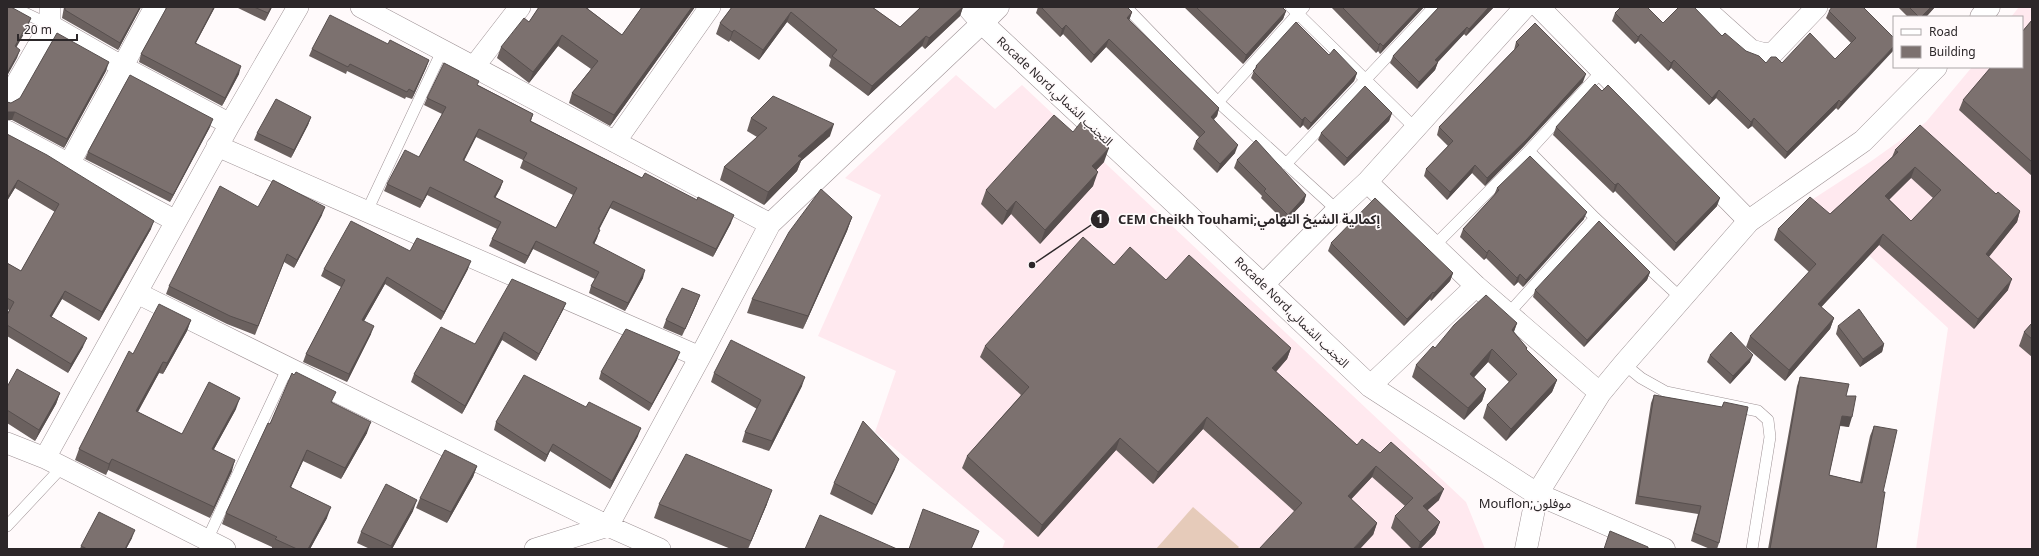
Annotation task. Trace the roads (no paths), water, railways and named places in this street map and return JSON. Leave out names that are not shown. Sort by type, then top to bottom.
[{"type":"main road","points":[[975,15],[998,7]]},
{"type":"main road","points":[[1982,16],[1989,7]]},
{"type":"main road","name":"Rocade Nord,التجنب الشمالي","points":[[975,15],[1370,386],[1537,494],[1664,549]]},
{"type":"main road","points":[[1526,549],[1537,494],[1600,393],[1624,364],[1749,221],[1863,141],[1935,68]]},
{"type":"street","points":[[69,164],[155,7]]},
{"type":"street","points":[[54,462],[137,293],[230,124],[298,7]]},
{"type":"street","points":[[361,7],[473,68],[770,224]]},
{"type":"street","points":[[473,68],[520,7]]},
{"type":"street","points":[[615,142],[710,7]]},
{"type":"street","points":[[1263,285],[1337,210],[1367,182],[1525,7]]},
{"type":"street","points":[[1539,7],[1601,72],[1749,221]]},
{"type":"street","points":[[1703,7],[1751,50],[1762,53],[1773,52],[1815,8]]},
{"type":"street","points":[[535,549],[608,526],[770,224],[975,15]]},
{"type":"street","points":[[7,100],[50,16],[123,67],[230,124]]},
{"type":"street","points":[[7,131],[176,221]]},
{"type":"street","points":[[218,146],[700,357]]},
{"type":"street","points":[[1367,182],[1476,286],[1600,393]]},
{"type":"street","points":[[1370,386],[1476,286]]},
{"type":"street","points":[[137,293],[608,526],[660,549]]},
{"type":"street","points":[[7,443],[54,462],[225,549]]},
{"type":"lane","points":[[12,7],[50,16]]},
{"type":"lane","points":[[1126,7],[1218,102],[1337,210]]},
{"type":"lane","points":[[1286,164],[1434,7]]},
{"type":"lane","points":[[1218,102],[1298,9],[1415,128]]},
{"type":"lane","points":[[367,211],[442,51]]},
{"type":"lane","points":[[1434,246],[1529,151],[1601,72]]},
{"type":"lane","points":[[1529,151],[1595,218],[1682,299]]},
{"type":"lane","points":[[1508,314],[1595,218]]},
{"type":"lane","points":[[1624,364],[1641,378],[1666,392],[1758,411],[1768,420],[1770,437],[1752,549]]},
{"type":"lane","points":[[207,540],[288,368]]},
{"type":"lane","points":[[7,526],[54,462]]},
{"type":"place","name":"CEM Cheikh Touhami;إكمالية الشيخ التهامي","points":[[1032,265]]},
{"type":"district","name":"Mouflon;موفلون","points":[[1525,503]]}]
